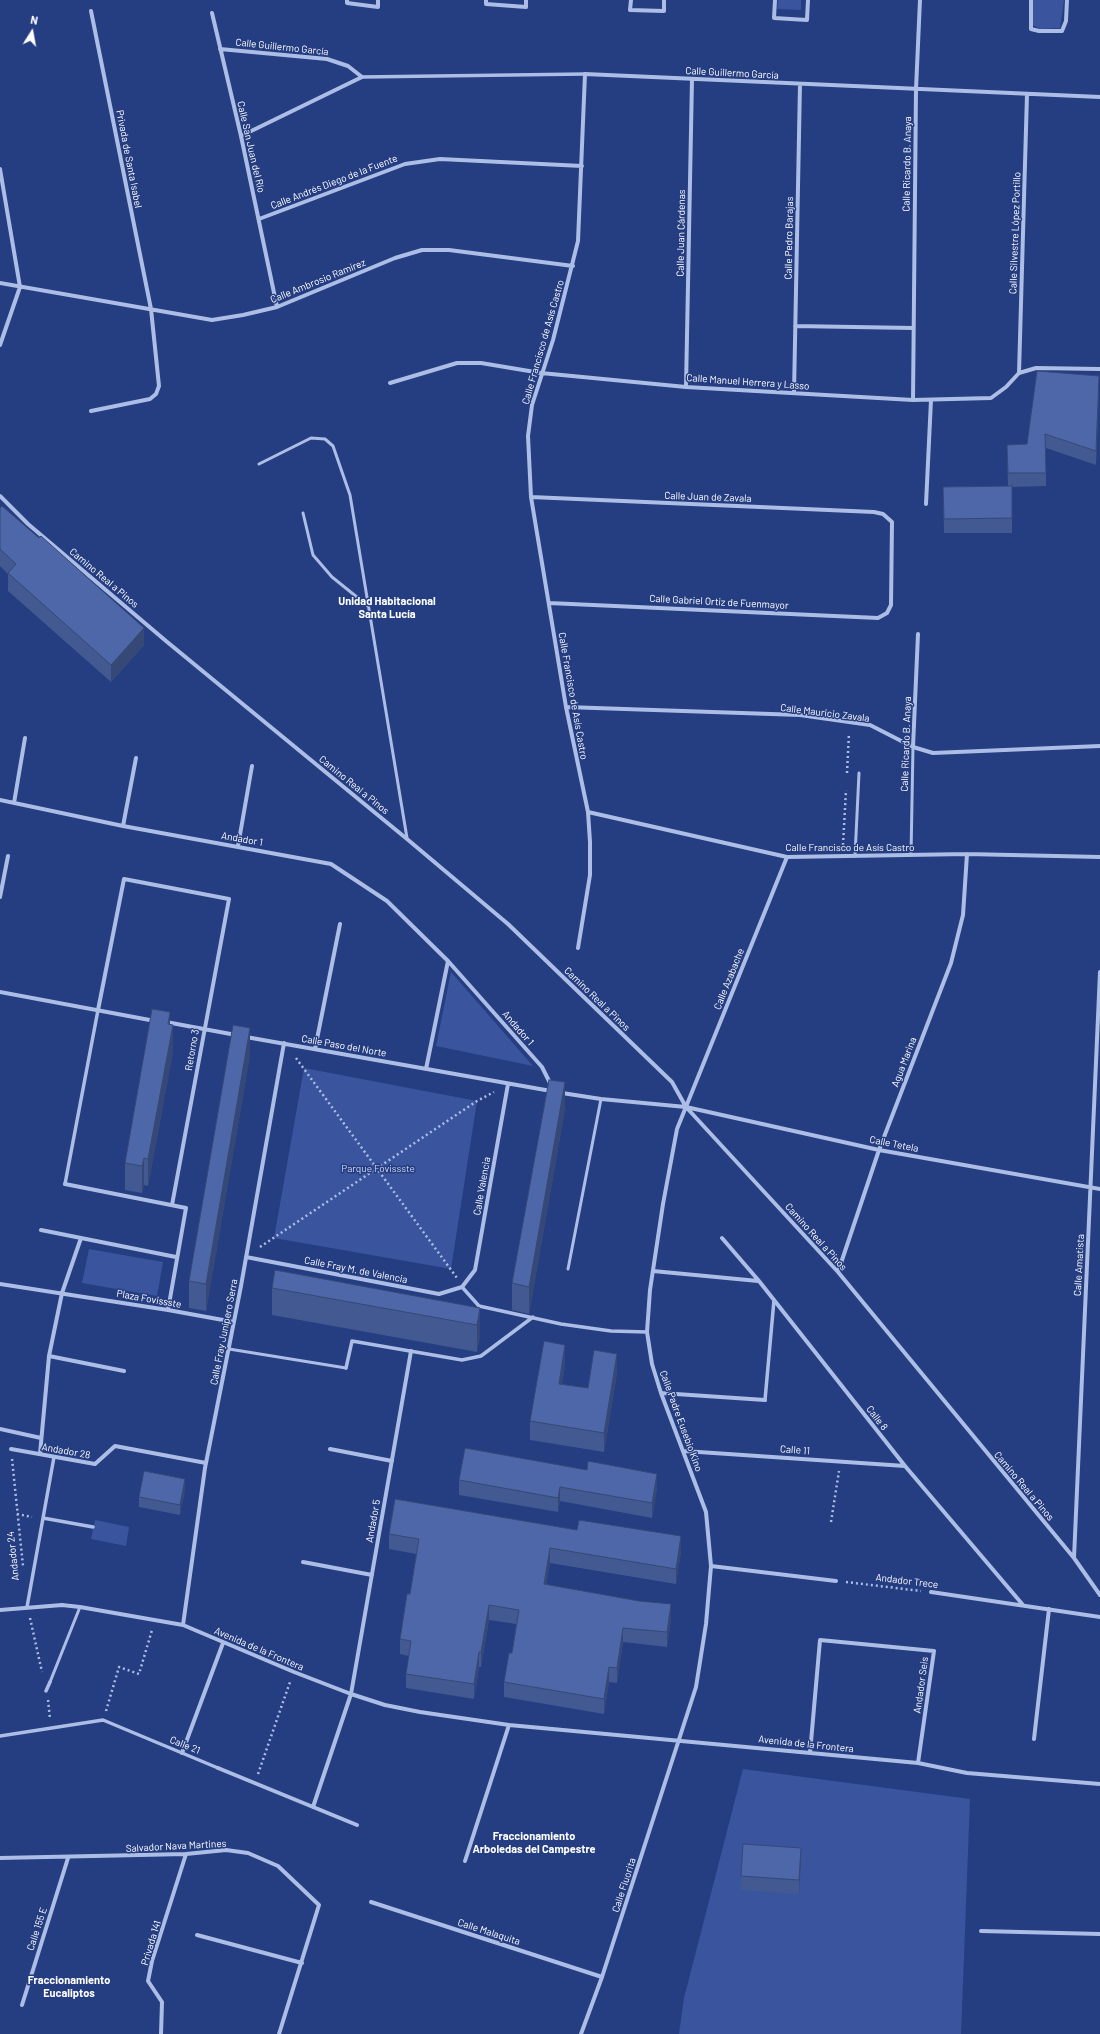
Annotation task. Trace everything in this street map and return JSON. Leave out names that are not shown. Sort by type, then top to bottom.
[{"type":"street","points":[[347,0],[347,4],[378,7],[378,0]]},
{"type":"street","points":[[486,0],[486,4],[526,7],[526,0]]},
{"type":"street","points":[[631,0],[630,10],[664,11],[664,0]]},
{"type":"street","points":[[775,0],[774,18],[807,20],[808,0]]},
{"type":"street","name":"Calle Ricardo B. Anaya","points":[[913,400],[916,89],[920,0]]},
{"type":"street","points":[[1031,0],[1031,29],[1039,31],[1062,31],[1066,21],[1066,0]]},
{"type":"street","name":"Privada de Santa Isabel","points":[[91,12],[151,309],[158,386],[156,394],[150,399],[91,411]]},
{"type":"street","name":"Calle San Juan del Río","points":[[212,13],[241,136],[277,307]]},
{"type":"street","name":"Calle Guillermo García","points":[[220,49],[327,59],[348,66],[362,77]]},
{"type":"street","name":"Calle Guillermo García","points":[[241,136],[362,77],[584,74],[1100,97]]},
{"type":"street","name":"Calle Francisco de Asís Castro","points":[[584,74],[582,166],[578,241],[573,266],[553,340],[541,373],[532,405],[528,436],[531,497],[566,707],[588,812],[787,857],[967,854],[1100,857]]},
{"type":"street","name":"Calle Juan Cárdenas","points":[[686,387],[692,79]]},
{"type":"street","name":"Calle Pedro Barajas","points":[[794,393],[800,84]]},
{"type":"street","name":"Calle Silvestre López Portillo","points":[[1019,373],[1027,94]]},
{"type":"street","name":"Calle Andrés Diego de la Fuente","points":[[259,219],[404,164],[440,159],[582,166]]},
{"type":"street","points":[[0,169],[20,287],[0,345]]},
{"type":"street","name":"Calle Ambrosio Ramírez","points":[[0,283],[212,320],[243,316],[277,307],[395,258],[422,250],[449,250],[573,266]]},
{"type":"street","points":[[795,326],[913,328]]},
{"type":"street","name":"Calle Manuel Herrera y Lasso","points":[[390,383],[457,363],[481,363],[541,373],[686,387],[931,400],[991,398],[1006,387],[1019,373]]},
{"type":"street","points":[[1019,373],[1036,368],[1100,369]]},
{"type":"street","points":[[926,504],[931,400]]},
{"type":"street","name":"Camino Real a Pinos","points":[[0,496],[28,524],[166,641],[508,924],[666,1076],[672,1082],[686,1107],[838,1272],[1074,1558],[1100,1595]]},
{"type":"street","name":"Calle Juan de Zavala","points":[[531,497],[883,514],[892,522],[892,605],[887,613]]},
{"type":"street","name":"Calle Gabriel Ortiz de Fuenmayor","points":[[549,603],[878,618],[887,613]]},
{"type":"street","name":"Calle Ricardo B. Anaya","points":[[913,747],[918,634]]},
{"type":"street","name":"Calle Mauricio Zavala","points":[[566,707],[800,715],[870,725],[913,747],[933,753],[1100,746]]},
{"type":"street","points":[[14,803],[26,738]]},
{"type":"street","points":[[123,826],[136,758]]},
{"type":"street","points":[[238,846],[252,766]]},
{"type":"street","name":"Andador 1","points":[[0,800],[123,826],[331,864],[387,901],[448,961],[542,1067],[554,1091]]},
{"type":"street","points":[[578,948],[590,875],[588,812]]},
{"type":"street","name":"Agua Marina","points":[[838,1272],[879,1150],[951,963],[963,915],[967,854]]},
{"type":"street","points":[[0,897],[8,856]]},
{"type":"street","name":"Calle Azabache","points":[[686,1107],[787,857]]},
{"type":"street","name":"Retorno 3","points":[[98,1010],[124,879],[229,899],[172,1205]]},
{"type":"street","points":[[315,1049],[340,924]]},
{"type":"street","points":[[426,1069],[448,961]]},
{"type":"street","name":"Calle Amatista","points":[[1074,1558],[1100,972]]},
{"type":"street","name":"Calle Paso del Norte","points":[[0,992],[508,1084],[601,1099],[686,1107]]},
{"type":"street","points":[[98,1010],[65,1184],[186,1208],[176,1257],[168,1310]]},
{"type":"street","name":"Calle Fray Junípero Serra","points":[[183,1625],[206,1463],[229,1349],[284,1044]]},
{"type":"street","name":"Calle Valencia","points":[[462,1288],[475,1270],[508,1084]]},
{"type":"street","name":"Calle Tetela","points":[[686,1107],[879,1150],[1100,1189]]},
{"type":"street","name":"Calle Padre Eusebio Kino","points":[[680,1740],[696,1687],[706,1624],[711,1566],[706,1512],[661,1393],[652,1364],[647,1332],[653,1271],[677,1129],[686,1107]]},
{"type":"street","points":[[41,1230],[176,1257]]},
{"type":"street","points":[[40,1454],[49,1356],[62,1293],[81,1238]]},
{"type":"street","name":"Calle 8","points":[[722,1238],[759,1281],[905,1466],[1023,1605]]},
{"type":"street","name":"Calle Fray M. de Valencia","points":[[246,1257],[439,1294],[462,1288]]},
{"type":"street","points":[[653,1271],[759,1281]]},
{"type":"street","name":"Plaza Fovissste","points":[[0,1284],[168,1310],[234,1322]]},
{"type":"street","points":[[462,1288],[479,1306],[610,1331],[647,1332]]},
{"type":"street","points":[[661,1393],[765,1400],[774,1300]]},
{"type":"street","points":[[346,1368],[352,1341],[462,1360],[481,1356],[533,1317]]},
{"type":"street","name":"Andador 5","points":[[313,1807],[351,1694],[411,1351]]},
{"type":"street","points":[[49,1356],[124,1371]]},
{"type":"street","name":"Andador 28","points":[[0,1429],[41,1438]]},
{"type":"street","name":"Andador 28","points":[[11,1449],[95,1464],[115,1446],[206,1463]]},
{"type":"street","points":[[330,1449],[392,1461]]},
{"type":"street","name":"Calle 11","points":[[684,1451],[905,1466]]},
{"type":"street","name":"Andador 24","points":[[27,1607],[54,1457]]},
{"type":"street","points":[[43,1518],[93,1527]]},
{"type":"street","points":[[303,1562],[372,1575]]},
{"type":"street","points":[[711,1566],[836,1581]]},
{"type":"street","name":"Andador Trece","points":[[931,1592],[1100,1617]]},
{"type":"street","name":"Avenida de la Frontera","points":[[0,1610],[62,1605],[183,1625],[294,1672],[351,1694],[385,1705],[509,1725],[918,1763],[966,1774],[1100,1784]]},
{"type":"street","points":[[1034,1739],[1049,1609]]},
{"type":"street","name":"Andador Seis","points":[[810,1753],[820,1640],[934,1651],[918,1763]]},
{"type":"street","points":[[182,1753],[224,1643]]},
{"type":"street","points":[[46,1690],[50,1682]]},
{"type":"street","points":[[0,1736],[103,1720]]},
{"type":"street","name":"Calle 21","points":[[103,1720],[357,1825]]},
{"type":"street","points":[[465,1861],[509,1725]]},
{"type":"street","name":"Calle Fluorita","points":[[581,2034],[602,1977],[680,1740]]},
{"type":"street","name":"Salvador Nava Martines","points":[[0,1858],[68,1858],[186,1854],[226,1850],[248,1853],[278,1866],[319,1905],[280,2034]]},
{"type":"street","name":"Privada 141","points":[[161,2034],[162,2002],[148,1981],[152,1961],[186,1854]]},
{"type":"street","name":"Calle 155 E","points":[[22,2005],[68,1858]]},
{"type":"street","name":"Calle Malaquita","points":[[371,1902],[602,1977]]},
{"type":"street","points":[[981,1931],[1100,1934]]},
{"type":"street","points":[[197,1935],[302,1963]]},
{"type":"lane","points":[[259,464],[311,438],[324,439],[333,446],[350,495],[407,839]]},
{"type":"lane","points":[[303,513],[313,554],[332,576],[368,606]]},
{"type":"lane","name":"Calle Ricardo B. Anaya","points":[[911,855],[913,747]]},
{"type":"lane","points":[[855,856],[859,773]]},
{"type":"lane","points":[[568,1268],[601,1099]]},
{"type":"lane","points":[[229,1349],[346,1368]]},
{"type":"lane","points":[[50,1682],[80,1607]]},
{"type":"path","points":[[284,1044],[304,1068],[377,1168],[462,1288]]},
{"type":"path","points":[[246,1257],[477,1101],[508,1084]]},
{"type":"path","name":"Andador 24","points":[[11,1449],[23,1568]]},
{"type":"path","points":[[831,1522],[840,1461]]},
{"type":"path","points":[[17,1514],[43,1518]]},
{"type":"path","name":"Andador Trece","points":[[836,1581],[931,1592]]},
{"type":"path","points":[[27,1607],[46,1690],[52,1727]]},
{"type":"path","points":[[103,1720],[119,1667],[139,1674],[155,1620]]},
{"type":"path","points":[[254,1783],[294,1672]]},
{"type":"green space","points":[[778,0],[801,0],[801,10],[777,9]]},
{"type":"green space","points":[[1033,0],[1064,0],[1060,28],[1040,29],[1033,25]]},
{"type":"green space","points":[[451,972],[533,1066],[436,1046]]},
{"type":"green space","name":"Parque Fovissste","points":[[304,1068],[477,1101],[451,1269],[274,1238]]},
{"type":"green space","points":[[89,1249],[163,1262],[157,1296],[82,1283]]},
{"type":"green space","points":[[95,1520],[129,1527],[126,1546],[91,1539]]},
{"type":"green space","points":[[743,1769],[970,1799],[961,2034],[679,2034],[684,1998]]},
{"type":"building","points":[[1037,371],[1099,376],[1096,451],[1045,434],[1046,473],[1008,473],[1007,445],[1027,444]]},
{"type":"building","points":[[1012,486],[1012,518],[944,519],[943,487]]},
{"type":"building","points":[[2,506],[39,538],[41,536],[144,628],[111,665],[8,573],[16,564],[0,549],[0,508]]},
{"type":"building","points":[[152,1009],[170,1012],[168,1024],[173,1025],[148,1159],[144,1158],[142,1166],[125,1163]]},
{"type":"building","points":[[233,1025],[250,1028],[206,1284],[189,1281]]},
{"type":"building","points":[[549,1080],[565,1082],[529,1287],[512,1283]]},
{"type":"building","points":[[275,1270],[480,1308],[477,1325],[272,1288]]},
{"type":"building","points":[[544,1341],[565,1345],[559,1384],[588,1388],[594,1350],[617,1354],[604,1433],[530,1421]]},
{"type":"building","points":[[465,1448],[587,1470],[588,1461],[657,1474],[652,1503],[560,1487],[558,1498],[459,1480]]},
{"type":"building","points":[[144,1471],[185,1479],[180,1505],[139,1497]]},
{"type":"building","points":[[395,1499],[577,1530],[579,1520],[681,1536],[676,1569],[550,1548],[544,1584],[639,1601],[671,1604],[667,1632],[623,1628],[617,1668],[609,1667],[604,1699],[504,1682],[509,1653],[512,1653],[519,1610],[489,1605],[474,1684],[406,1674],[411,1641],[400,1639],[407,1594],[410,1594],[419,1539],[389,1534]]},
{"type":"building","points":[[743,1844],[801,1848],[799,1880],[741,1876]]},
{"type":"district","name":"Unidad Habitacional Santa Lucía","points":[[387,607]]},
{"type":"district","name":"Fraccionamiento Arboledas del Campestre","points":[[534,1842]]},
{"type":"district","name":"Fraccionamiento Eucaliptos","points":[[69,1986]]}]
